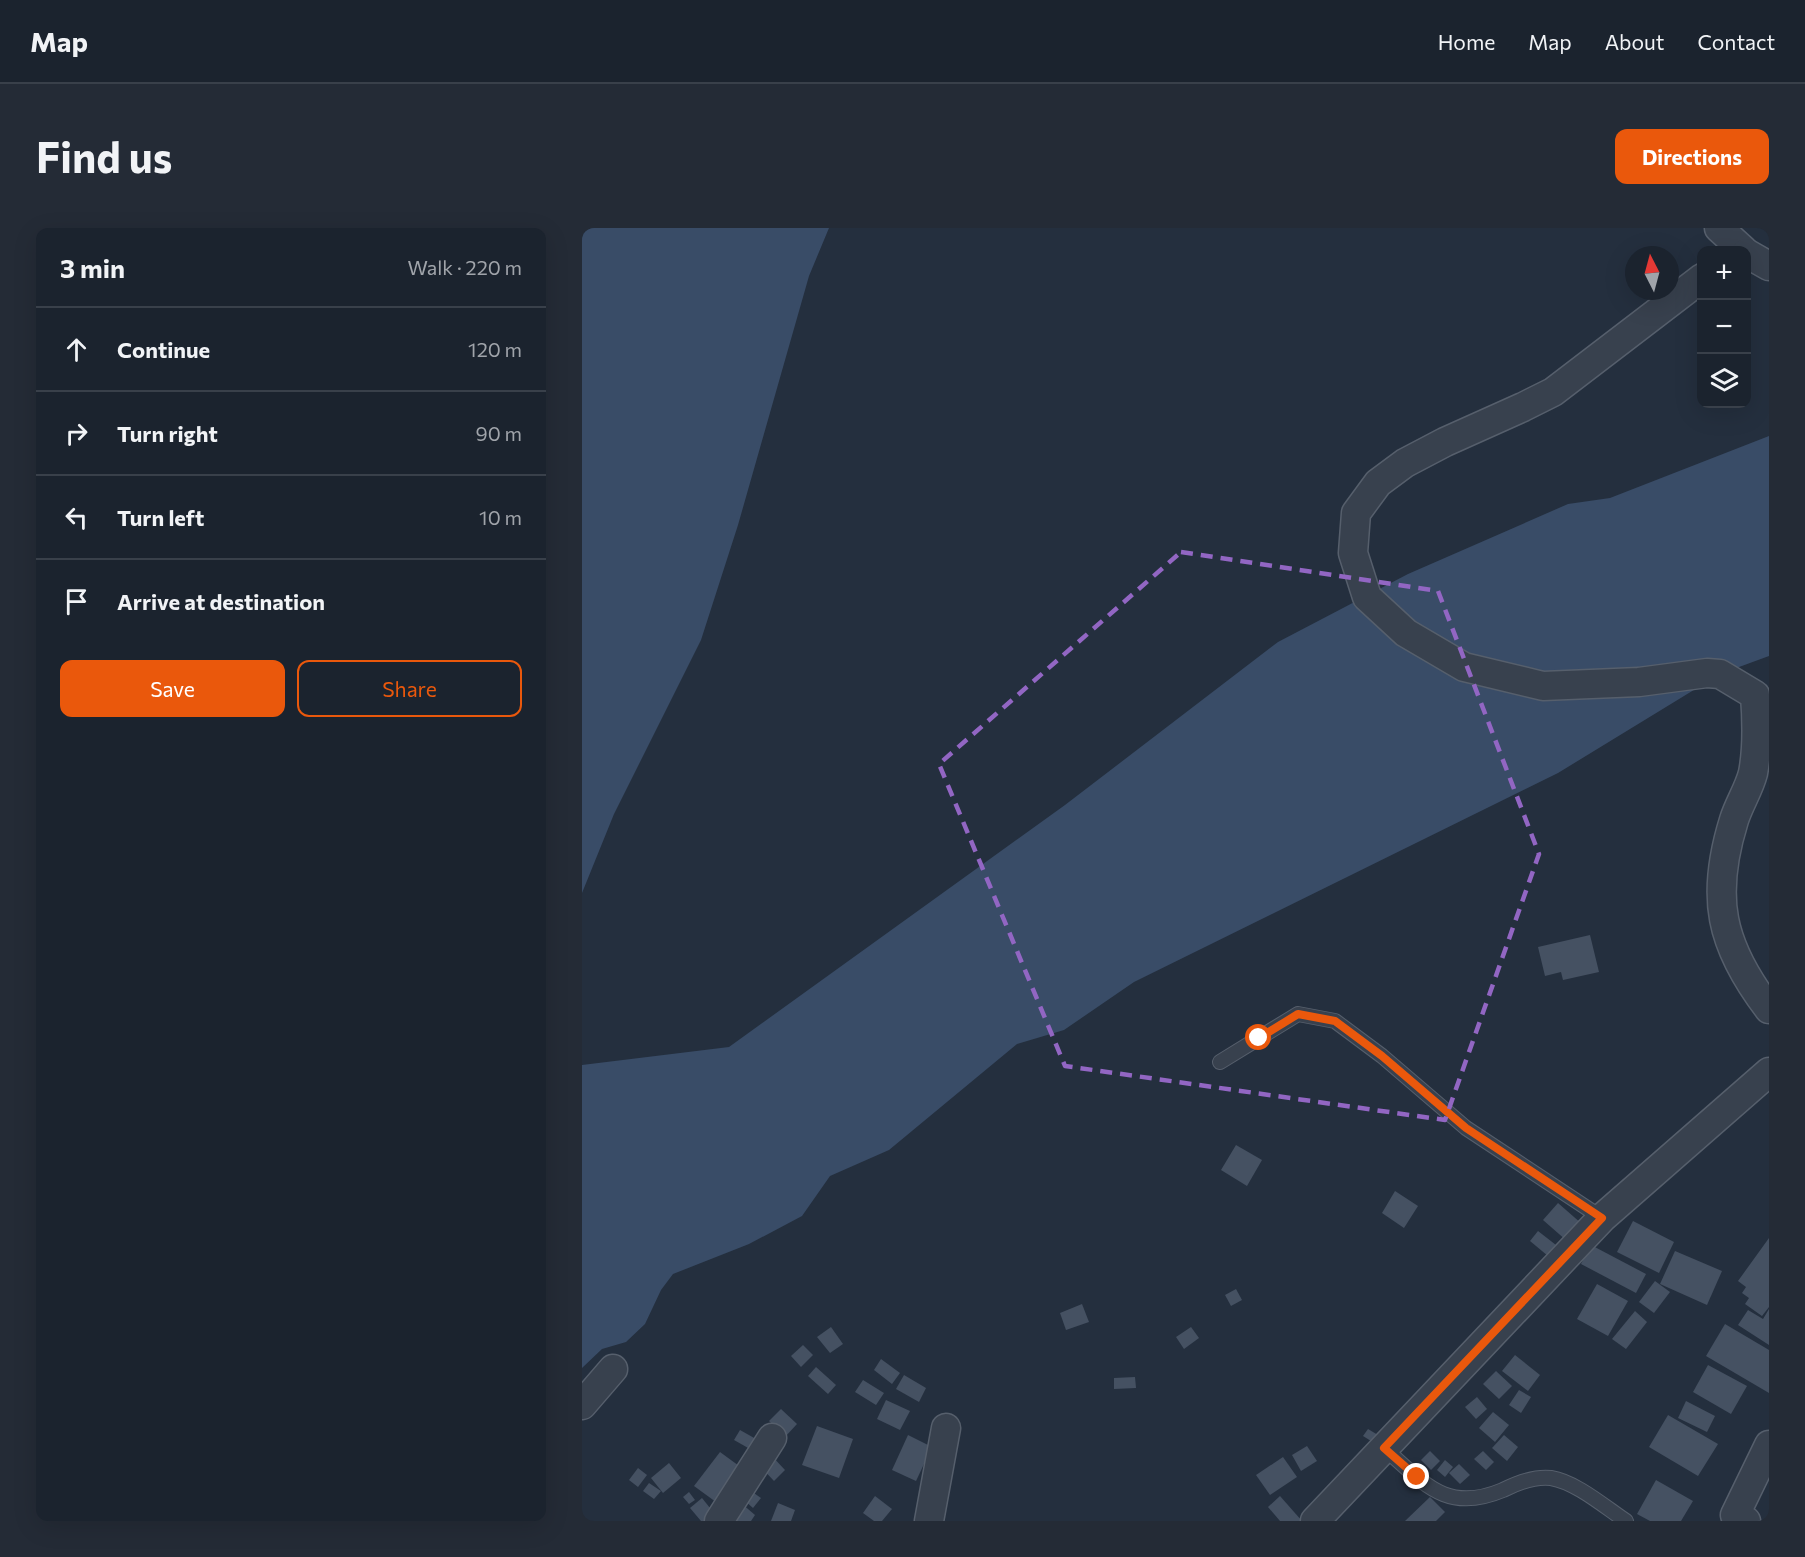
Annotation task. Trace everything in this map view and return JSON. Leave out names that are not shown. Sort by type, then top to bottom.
[{"type":"street","points":[[1719,228],[1738,246]]},
{"type":"street","points":[[1751,255],[1769,266]]},
{"type":"street","points":[[1697,281],[1552,392],[1445,442],[1405,463],[1378,483],[1356,513],[1353,553],[1367,597],[1406,633],[1464,667],[1543,686],[1639,682],[1707,673],[1720,674],[1755,695],[1757,736],[1753,775],[1735,817],[1723,858],[1721,897],[1727,935],[1745,976],[1769,1009]]},
{"type":"street","points":[[1322,1519],[1384,1448],[1602,1218],[1769,1072]]},
{"type":"street","points":[[582,1406],[613,1369]]},
{"type":"street","points":[[929,1521],[946,1428]]},
{"type":"street","points":[[719,1521],[772,1438]]},
{"type":"street","points":[[1746,1521],[1735,1515],[1769,1445]]},
{"type":"lane","points":[[1220,1062],[1298,1014],[1335,1021],[1382,1056],[1466,1128],[1602,1218]]},
{"type":"lane","points":[[1384,1448],[1434,1492],[1449,1497],[1483,1498],[1523,1481],[1550,1478],[1570,1485],[1626,1521]]},
{"type":"highlighted area","points":[[1181,552],[1438,591],[1539,854],[1445,1120],[1065,1066],[939,764]]},
{"type":"water","points":[[582,228],[829,228],[809,276],[738,525],[701,640],[614,814],[582,893]]},
{"type":"water","points":[[1769,436],[1769,656],[1720,674],[1558,773],[1134,982],[1064,1030],[1017,1044],[889,1150],[830,1176],[802,1216],[749,1244],[673,1274],[661,1290],[645,1324],[626,1342],[602,1349],[582,1368],[582,1065],[729,1047],[1065,805],[1278,642],[1408,574],[1568,504],[1610,498]]},
{"type":"building","points":[[1590,935],[1599,972],[1563,980],[1561,972],[1545,976],[1538,947]]},
{"type":"building","points":[[1236,1145],[1262,1160],[1247,1186],[1221,1170]]},
{"type":"building","points":[[1395,1191],[1418,1206],[1404,1228],[1382,1213]]},
{"type":"building","points":[[1558,1203],[1582,1224],[1567,1241],[1543,1220]]},
{"type":"building","points":[[1633,1221],[1674,1242],[1659,1273],[1617,1252]]},
{"type":"building","points":[[1538,1231],[1556,1245],[1548,1256],[1530,1241]]},
{"type":"building","points":[[1769,1238],[1769,1307],[1762,1316],[1745,1304],[1749,1298],[1742,1293],[1746,1287],[1738,1281]]},
{"type":"building","points":[[1591,1245],[1646,1274],[1636,1293],[1581,1264]]},
{"type":"building","points":[[1675,1251],[1722,1271],[1707,1305],[1660,1284]]},
{"type":"building","points":[[1655,1281],[1670,1292],[1654,1313],[1639,1302]]},
{"type":"building","points":[[1597,1284],[1628,1301],[1608,1336],[1577,1319]]},
{"type":"building","points":[[1236,1289],[1242,1300],[1231,1306],[1225,1295]]},
{"type":"building","points":[[1082,1304],[1089,1322],[1066,1330],[1060,1313]]},
{"type":"building","points":[[1769,1309],[1769,1345],[1738,1325],[1748,1310],[1763,1319]]},
{"type":"building","points":[[1635,1311],[1647,1322],[1626,1349],[1612,1339]]},
{"type":"building","points":[[1725,1324],[1769,1350],[1769,1393],[1706,1356]]},
{"type":"building","points":[[831,1327],[843,1344],[830,1353],[817,1337]]},
{"type":"building","points":[[1191,1327],[1199,1338],[1184,1349],[1176,1337]]},
{"type":"building","points":[[803,1345],[813,1355],[801,1367],[791,1356]]},
{"type":"building","points":[[1515,1355],[1540,1375],[1528,1391],[1502,1371]]},
{"type":"building","points":[[881,1359],[900,1373],[892,1384],[874,1370]]},
{"type":"building","points":[[1708,1365],[1747,1386],[1731,1414],[1693,1392]]},
{"type":"building","points":[[816,1367],[836,1385],[828,1394],[808,1376]]},
{"type":"building","points":[[1496,1371],[1512,1386],[1499,1399],[1483,1384]]},
{"type":"building","points":[[904,1375],[926,1388],[919,1402],[896,1389]]},
{"type":"building","points":[[1135,1377],[1136,1388],[1114,1389],[1114,1378]]},
{"type":"building","points":[[863,1380],[884,1393],[876,1405],[855,1392]]},
{"type":"building","points":[[1519,1390],[1531,1397],[1521,1413],[1509,1405]]},
{"type":"building","points":[[1477,1397],[1487,1409],[1476,1419],[1465,1407]]},
{"type":"building","points":[[886,1400],[910,1411],[900,1430],[877,1419]]},
{"type":"building","points":[[1686,1401],[1715,1416],[1707,1432],[1678,1418]]},
{"type":"building","points":[[781,1409],[797,1424],[785,1437],[769,1421]]},
{"type":"building","points":[[1493,1412],[1509,1425],[1495,1442],[1479,1428]]},
{"type":"building","points":[[1668,1415],[1718,1444],[1698,1476],[1649,1447]]},
{"type":"building","points":[[817,1426],[853,1439],[839,1478],[802,1465]]},
{"type":"building","points":[[1368,1429],[1383,1438],[1379,1446],[1363,1436]]},
{"type":"building","points":[[740,1430],[763,1443],[757,1453],[734,1440]]},
{"type":"building","points":[[908,1435],[932,1447],[916,1481],[892,1470]]},
{"type":"building","points":[[1504,1435],[1518,1447],[1507,1461],[1492,1448]]},
{"type":"building","points":[[1307,1446],[1317,1461],[1301,1471],[1292,1455]]},
{"type":"building","points":[[1430,1451],[1440,1461],[1431,1470],[1421,1460]]},
{"type":"building","points":[[1483,1451],[1494,1462],[1486,1470],[1474,1459]]},
{"type":"building","points":[[720,1452],[746,1471],[720,1505],[694,1486]]},
{"type":"building","points":[[771,1455],[785,1470],[774,1481],[760,1466]]},
{"type":"building","points":[[1283,1457],[1297,1477],[1270,1495],[1256,1475]]},
{"type":"building","points":[[1445,1460],[1453,1467],[1445,1477],[1437,1470]]},
{"type":"building","points":[[669,1463],[681,1478],[663,1493],[651,1478]]},
{"type":"building","points":[[1459,1464],[1470,1475],[1460,1484],[1449,1473]]},
{"type":"building","points":[[638,1468],[647,1475],[638,1487],[629,1480]]},
{"type":"building","points":[[1656,1480],[1693,1501],[1681,1521],[1650,1521],[1637,1514]]},
{"type":"building","points":[[649,1483],[661,1491],[654,1499],[643,1491]]},
{"type":"building","points":[[751,1491],[761,1498],[753,1508],[744,1500]]},
{"type":"building","points":[[689,1492],[695,1500],[689,1504],[683,1497]]},
{"type":"building","points":[[875,1496],[892,1509],[882,1521],[874,1521],[863,1513]]},
{"type":"building","points":[[1280,1496],[1302,1521],[1280,1521],[1268,1507]]},
{"type":"building","points":[[1430,1497],[1445,1512],[1436,1521],[1405,1521]]},
{"type":"building","points":[[702,1498],[714,1513],[705,1521],[701,1521],[690,1508]]},
{"type":"building","points":[[741,1503],[755,1515],[751,1521],[732,1521]]},
{"type":"building","points":[[778,1503],[795,1510],[791,1521],[771,1521]]},
{"type":"route","points":[[1259,1038],[1298,1014],[1335,1021],[1382,1056],[1466,1128],[1602,1218],[1384,1448],[1417,1477]]}]
